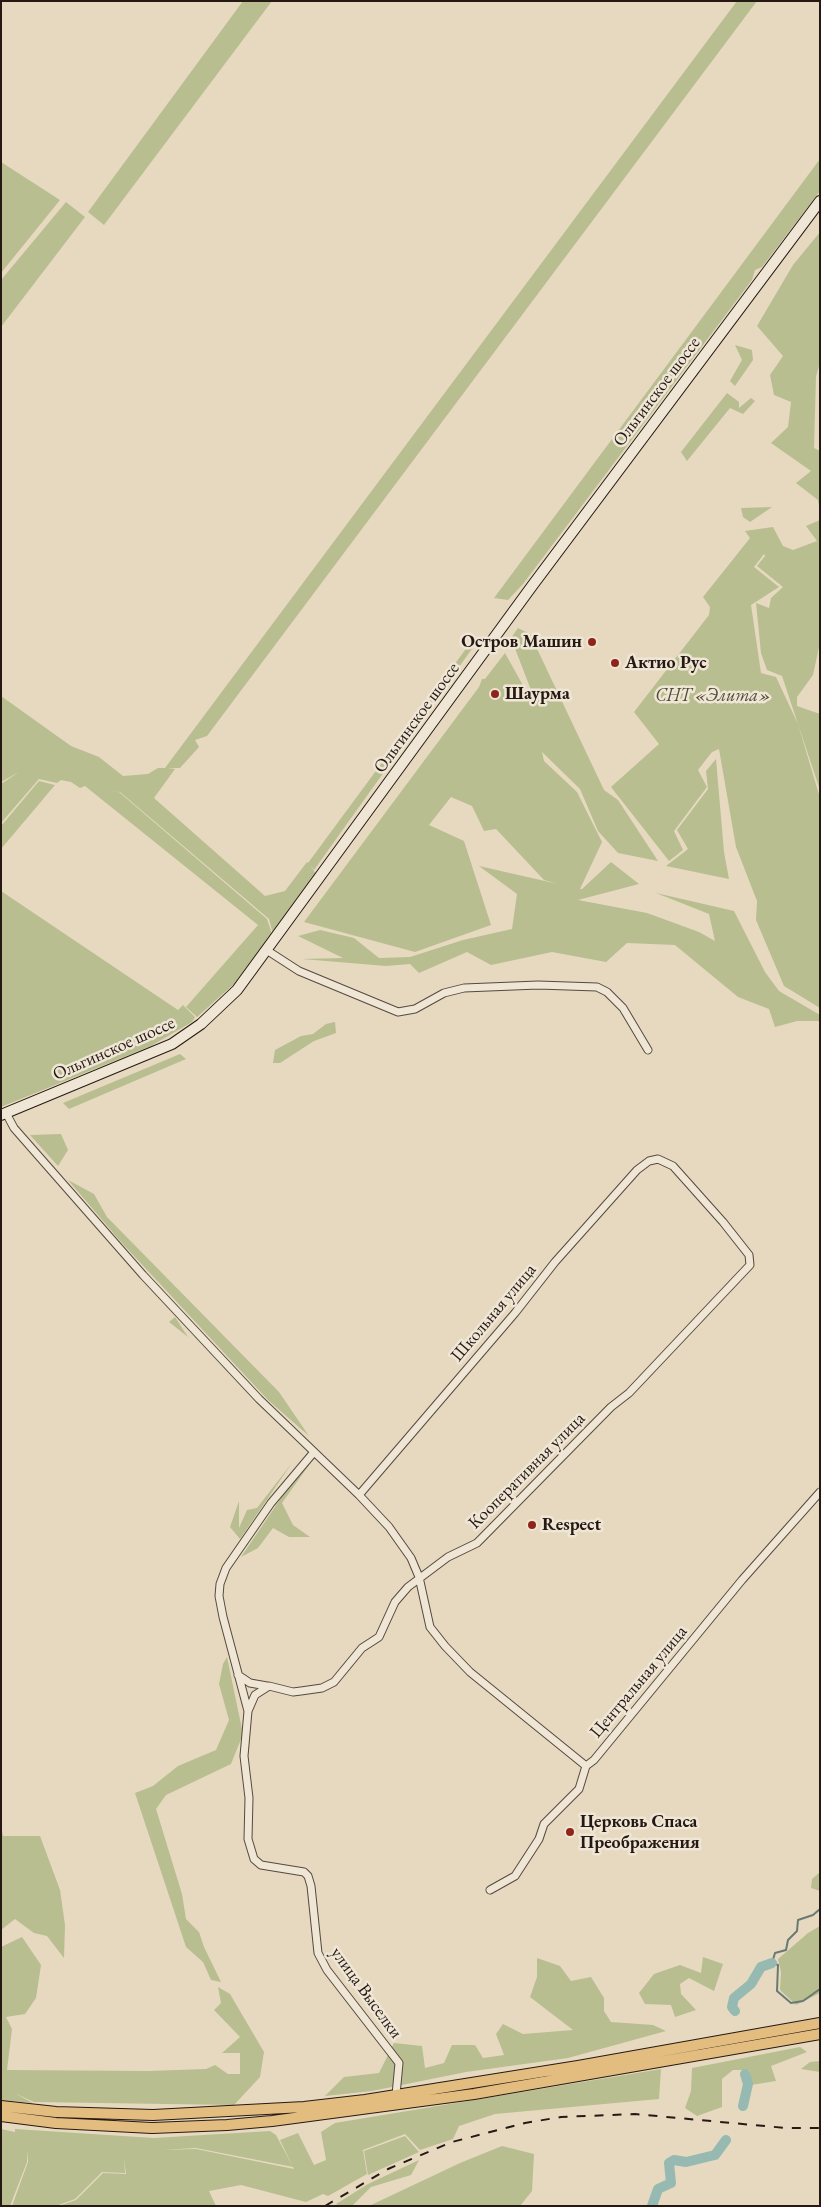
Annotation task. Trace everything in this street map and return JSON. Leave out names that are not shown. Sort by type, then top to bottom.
[{"type":"main road","name":"Ольгинское шоссе","points":[[3,1114],[141,1058],[184,1036],[220,1009],[268,951],[532,586],[820,201]]},
{"type":"main road","points":[[1,2106],[56,2112],[153,2115],[256,2111],[396,2095],[578,2066],[820,2023]]},
{"type":"main road","points":[[1,2116],[56,2123],[152,2128],[227,2125],[296,2119],[578,2077],[820,2034]]},
{"type":"street","points":[[268,951],[299,971],[398,1012],[415,1009],[454,990],[497,986],[596,986],[607,992],[623,1008],[648,1050]]},
{"type":"street","points":[[3,1114],[143,1275],[259,1399],[359,1495],[404,1547],[419,1577],[428,1622],[444,1646],[478,1678],[586,1766]]},
{"type":"street","name":"Кооперативная улица","points":[[238,1675],[250,1683],[301,1692],[322,1688],[334,1682],[362,1648],[379,1637],[395,1602],[419,1577],[448,1557],[476,1543],[611,1407],[629,1393],[750,1264],[749,1255],[723,1222],[673,1166],[658,1158]]},
{"type":"street","name":"Школьная улица","points":[[359,1495],[516,1313],[555,1262],[637,1170],[649,1161],[658,1158]]},
{"type":"street","points":[[248,1711],[220,1603],[219,1590],[222,1577],[271,1503],[314,1452]]},
{"type":"street","name":"Центральная улица","points":[[490,1890],[515,1876],[539,1839],[544,1824],[579,1789],[586,1766],[594,1760],[742,1580],[820,1492]]},
{"type":"street","points":[[248,1711],[255,1695],[269,1686]]},
{"type":"street","name":"улица Выселки","points":[[248,1711],[244,1756],[249,1798],[248,1833],[252,1854],[261,1865],[270,1869],[304,1872],[308,1876],[311,1886],[318,1953],[327,1970],[399,2064],[396,2095]]},
{"type":"green space","points":[[243,1],[272,1],[104,225],[88,212]]},
{"type":"green space","points":[[737,1],[757,1],[207,736],[195,740],[199,747],[180,768],[168,768],[175,769],[154,798],[265,896],[285,891],[308,863],[468,646],[474,646],[314,870],[310,865],[316,874],[273,934],[269,919],[120,792],[102,789],[119,792],[267,919],[272,934],[235,983],[197,1017],[186,1007],[258,925],[85,786],[80,788],[71,782],[61,780],[57,783],[39,779],[1,823],[1,784],[19,772],[1,782],[1,696],[71,746],[99,757],[123,776],[148,774],[158,768],[165,768]]},
{"type":"green space","points":[[820,159],[820,191],[762,267],[755,270],[752,280],[523,584],[508,600],[494,598]]},
{"type":"green space","points":[[1,162],[60,200],[1,273]]},
{"type":"green space","points":[[66,202],[85,217],[1,327],[1,280]]},
{"type":"green space","points":[[820,232],[820,363],[816,376],[814,448],[820,451],[820,512],[818,500],[796,483],[811,471],[771,443],[788,427],[791,402],[774,395],[770,375],[783,356],[757,326],[793,265]]},
{"type":"green space","points":[[735,345],[752,350],[753,360],[735,386],[730,381],[742,360]]},
{"type":"green space","points":[[727,393],[739,402],[739,408],[751,398],[755,401],[743,414],[730,408],[687,461],[681,452]]},
{"type":"green space","points":[[772,507],[750,522],[743,517],[741,508]]},
{"type":"green space","name":"СНТ «Элита»","points":[[820,520],[819,647],[813,675],[797,697],[797,706],[820,714],[820,790],[798,724],[820,798],[820,1008],[784,986],[756,920],[757,901],[736,847],[719,749],[712,752],[698,770],[707,787],[674,831],[683,850],[669,861],[611,787],[659,744],[634,712],[709,615],[710,607],[703,597],[750,538],[745,531],[773,527],[783,546],[793,550],[817,541],[806,526]],"holes":[[[764,554],[765,556],[757,566],[783,587],[771,598],[769,608],[756,603],[761,653],[767,670],[782,676],[798,724],[776,677],[761,673],[751,605],[779,587],[754,567]]]},
{"type":"green space","points":[[518,628],[530,634],[604,790],[618,800],[658,861],[618,853],[598,831],[580,789],[542,752],[544,761],[577,792],[602,842],[580,889],[611,862],[639,884],[578,900],[647,913],[699,932],[715,941],[709,914],[656,893],[734,911],[765,972],[779,991],[820,1015],[820,1023],[818,1021],[797,1021],[775,1027],[769,1009],[738,997],[675,945],[627,943],[606,962],[552,952],[491,965],[467,952],[419,973],[410,964],[386,966],[302,959],[343,958],[298,936],[320,930],[354,938],[379,958],[410,957],[463,940],[512,929],[517,894],[479,866],[558,884],[544,880],[496,829],[484,831],[472,806],[451,797],[429,825],[464,841],[491,925],[415,952],[304,922],[479,687],[482,679],[485,679],[505,653],[525,689],[531,690],[511,638]]},
{"type":"green space","points":[[716,759],[724,852],[729,879],[666,866],[688,849],[677,830],[708,789],[706,771]]},
{"type":"green space","points":[[39,781],[55,785],[1,849],[1,826]]},
{"type":"green space","points":[[1,891],[178,1010],[183,1005],[195,1017],[192,1022],[151,1046],[1,1107]]},
{"type":"green space","points":[[335,1022],[336,1033],[314,1041],[280,1063],[273,1063],[275,1050],[301,1036],[313,1034],[326,1024]]},
{"type":"green space","points":[[180,1054],[186,1059],[69,1109],[63,1103]]},
{"type":"green space","points":[[61,1134],[68,1150],[58,1166],[30,1135]]},
{"type":"green space","points":[[68,1180],[94,1194],[107,1217],[279,1392],[309,1436],[268,1400],[121,1242]]},
{"type":"green space","points":[[175,1317],[188,1337],[169,1322]]},
{"type":"green space","points":[[292,1463],[240,1539],[230,1527],[239,1501],[239,1528],[247,1510],[257,1508]]},
{"type":"green space","points":[[309,1465],[282,1503],[293,1525],[310,1537],[289,1537],[273,1528],[258,1548],[241,1557],[300,1470]]},
{"type":"green space","points":[[227,1657],[243,1734],[231,1764],[166,1795],[156,1809],[182,1894],[186,1919],[199,1932],[221,1982],[211,1980],[203,1962],[186,1947],[135,1793],[153,1786],[178,1766],[216,1750],[229,1720],[219,1684],[223,1664]]},
{"type":"green space","points":[[1,1827],[3,1836],[40,1836],[60,1890],[65,1925],[64,1958],[47,1936],[34,1933],[15,1919],[1,1930]]},
{"type":"green space","points":[[820,1872],[820,1891],[811,1888],[812,1879]]},
{"type":"green space","points":[[820,1926],[820,1993],[796,2005],[780,1990],[781,1972],[778,1959],[808,1933]]},
{"type":"green space","points":[[22,1937],[41,1965],[36,1998],[25,2014],[6,2017],[12,2029],[7,2070],[149,2071],[206,2069],[215,2065],[228,2074],[240,2074],[240,2053],[222,2053],[240,2037],[214,2010],[221,2003],[218,1987],[230,1994],[264,2052],[260,2077],[234,2105],[34,2102],[14,2093],[33,2103],[1,2100],[1,1947]]},
{"type":"green space","points":[[703,1957],[723,1964],[714,1991],[689,1978],[680,1984],[681,1994],[696,2010],[675,2017],[671,2005],[645,2004],[639,1993],[654,1974],[680,1965],[701,1973]]},
{"type":"green space","points":[[537,1958],[560,1966],[571,1981],[591,1977],[604,1998],[604,2011],[611,2022],[653,2025],[666,2031],[568,2058],[466,2072],[372,2091],[325,2096],[344,2077],[379,2073],[394,2043],[422,2046],[425,2068],[444,2063],[452,2045],[475,2045],[483,2058],[504,2055],[496,2034],[503,2024],[523,2034],[573,2030],[530,1997],[537,1977]]},
{"type":"green space","points":[[800,2047],[807,2052],[771,2066],[776,2081],[751,2085],[749,2070],[733,2070],[722,2079],[722,2107],[697,2116],[685,2108],[691,2091],[692,2068]]},
{"type":"green space","points":[[820,2061],[820,2072],[801,2069],[810,2062]]},
{"type":"green space","points":[[661,2069],[659,2099],[495,2114],[459,2126],[453,2139],[420,2150],[405,2134],[363,2150],[367,2174],[328,2196],[323,2194],[306,2202],[241,2185],[209,2191],[216,2206],[59,2206],[76,2200],[103,2173],[126,2174],[124,2159],[125,2173],[102,2172],[75,2199],[56,2206],[12,2206],[28,2162],[27,2150],[27,2162],[10,2206],[1,2206],[1,2129],[15,2132],[15,2129],[154,2138],[270,2131],[276,2135],[293,2167],[280,2140],[298,2133],[314,2165],[326,2160],[321,2132],[335,2123]],"holes":[[[196,2148],[293,2167],[294,2169],[196,2149],[162,2150]]]},
{"type":"green space","points":[[405,2136],[419,2152],[368,2175],[364,2151]]},
{"type":"green space","points":[[502,2146],[534,2154],[532,2191],[520,2206],[369,2206],[460,2163]]},
{"type":"green space","points":[[419,2160],[411,2175],[371,2187],[352,2206],[339,2206],[336,2204],[368,2184]]},
{"type":"waterway","points":[[820,1909],[813,1915],[798,1920],[797,1931],[788,1940],[786,1950],[775,1953],[772,1963],[778,1965],[777,1991],[791,2003],[803,2001],[820,1989]]},
{"type":"waterway","points":[[735,2011],[732,2007],[734,1998],[751,1984],[761,1967],[772,1963]]},
{"type":"waterway","points":[[743,2106],[748,2084],[745,2074]]},
{"type":"waterway","points":[[652,2206],[658,2189],[671,2183],[669,2163],[674,2160],[686,2162],[715,2155],[726,2140]]},
{"type":"railway","points":[[325,2206],[388,2169],[452,2142],[525,2123],[561,2117],[635,2114],[786,2128],[820,2128]]},
{"type":"place","name":"Остров Машин","points":[[592,642]]},
{"type":"place","name":"Актио Рус","points":[[615,663]]},
{"type":"place","name":"Шаурма","points":[[495,694]]},
{"type":"place","name":"Respect","points":[[532,1525]]},
{"type":"place","name":"Церковь Спаса Преображения","points":[[570,1832]]}]
